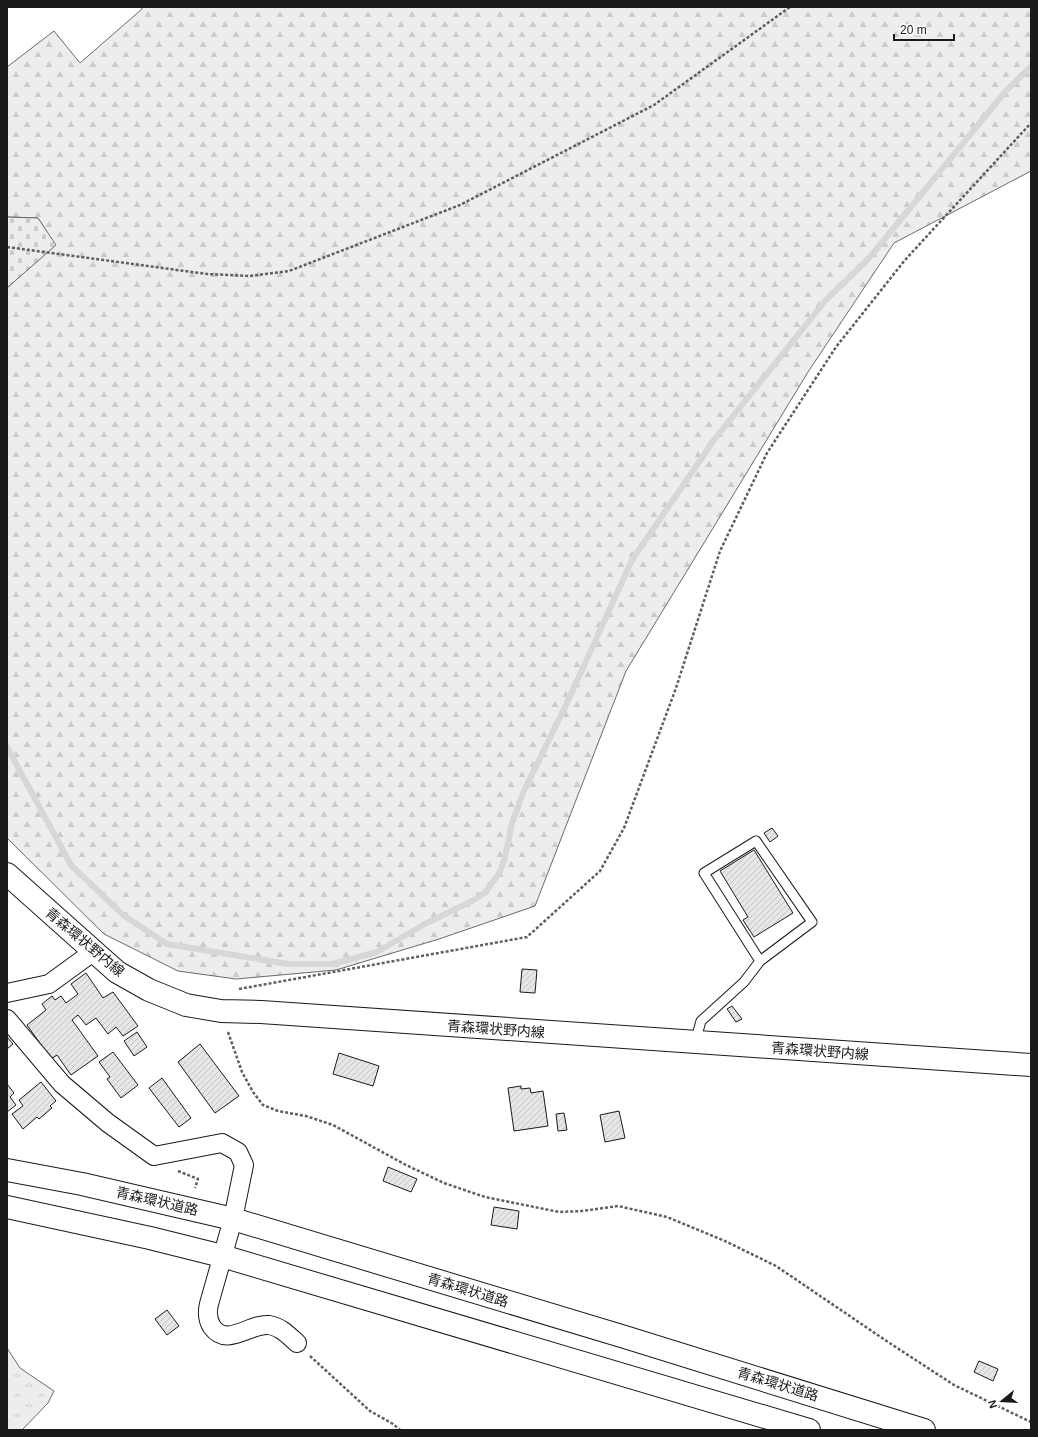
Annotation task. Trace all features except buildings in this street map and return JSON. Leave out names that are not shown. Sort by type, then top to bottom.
[{"type":"main road","name":"青森環状野内線","points":[[7,874],[117,972],[149,990],[186,1005],[220,1011],[269,1013],[1031,1066]]},
{"type":"main road","name":"青森環状道路","points":[[7,1170],[82,1184],[233,1219],[628,1338],[924,1430]]},
{"type":"main road","points":[[7,1207],[135,1234],[222,1256],[809,1430]]},
{"type":"street","points":[[7,993],[50,984],[93,952]]},
{"type":"street","points":[[7,1019],[62,1084],[108,1123],[154,1156],[222,1143],[238,1152],[244,1165],[233,1219],[207,1312],[207,1317],[213,1328],[218,1333],[229,1336],[261,1325],[268,1325],[277,1327],[297,1343]]},
{"type":"lane","points":[[695,1042],[701,1021],[744,982],[760,961],[812,922],[756,841],[704,873],[760,961]]},
{"type":"path","points":[[7,247],[207,274],[250,276],[290,271],[460,206],[654,105],[790,7]]},
{"type":"path","points":[[234,990],[527,937],[600,871],[624,828],[676,688],[720,551],[768,453],[836,347],[905,260],[1031,123]]},
{"type":"path","points":[[220,1011],[242,1072],[253,1092],[263,1105],[278,1111],[306,1116],[333,1125],[444,1183],[485,1197],[559,1212],[582,1211],[618,1206],[667,1217],[725,1241],[776,1266],[954,1385],[1031,1422]]},
{"type":"path","points":[[297,1343],[370,1411],[393,1424],[400,1430]]},
{"type":"green space","points":[[142,7],[1031,7],[1031,171],[894,243],[808,372],[626,671],[535,906],[439,939],[336,970],[236,979],[178,971],[104,934],[7,838],[7,288],[55,245],[38,218],[7,217],[7,67],[54,31],[80,63],[142,9]]},
{"type":"green space","points":[[7,217],[38,218],[56,245],[7,288]]},
{"type":"green space","points":[[7,1348],[20,1368],[54,1391],[48,1403],[22,1430],[7,1430]]},
{"type":"waterway","points":[[7,747],[71,865],[123,915],[167,944],[288,964],[333,964],[377,952],[423,925],[485,893],[500,872],[505,857],[512,823],[523,793],[566,705],[632,560],[714,440],[825,301],[870,257],[1005,92],[1031,66]]}]
